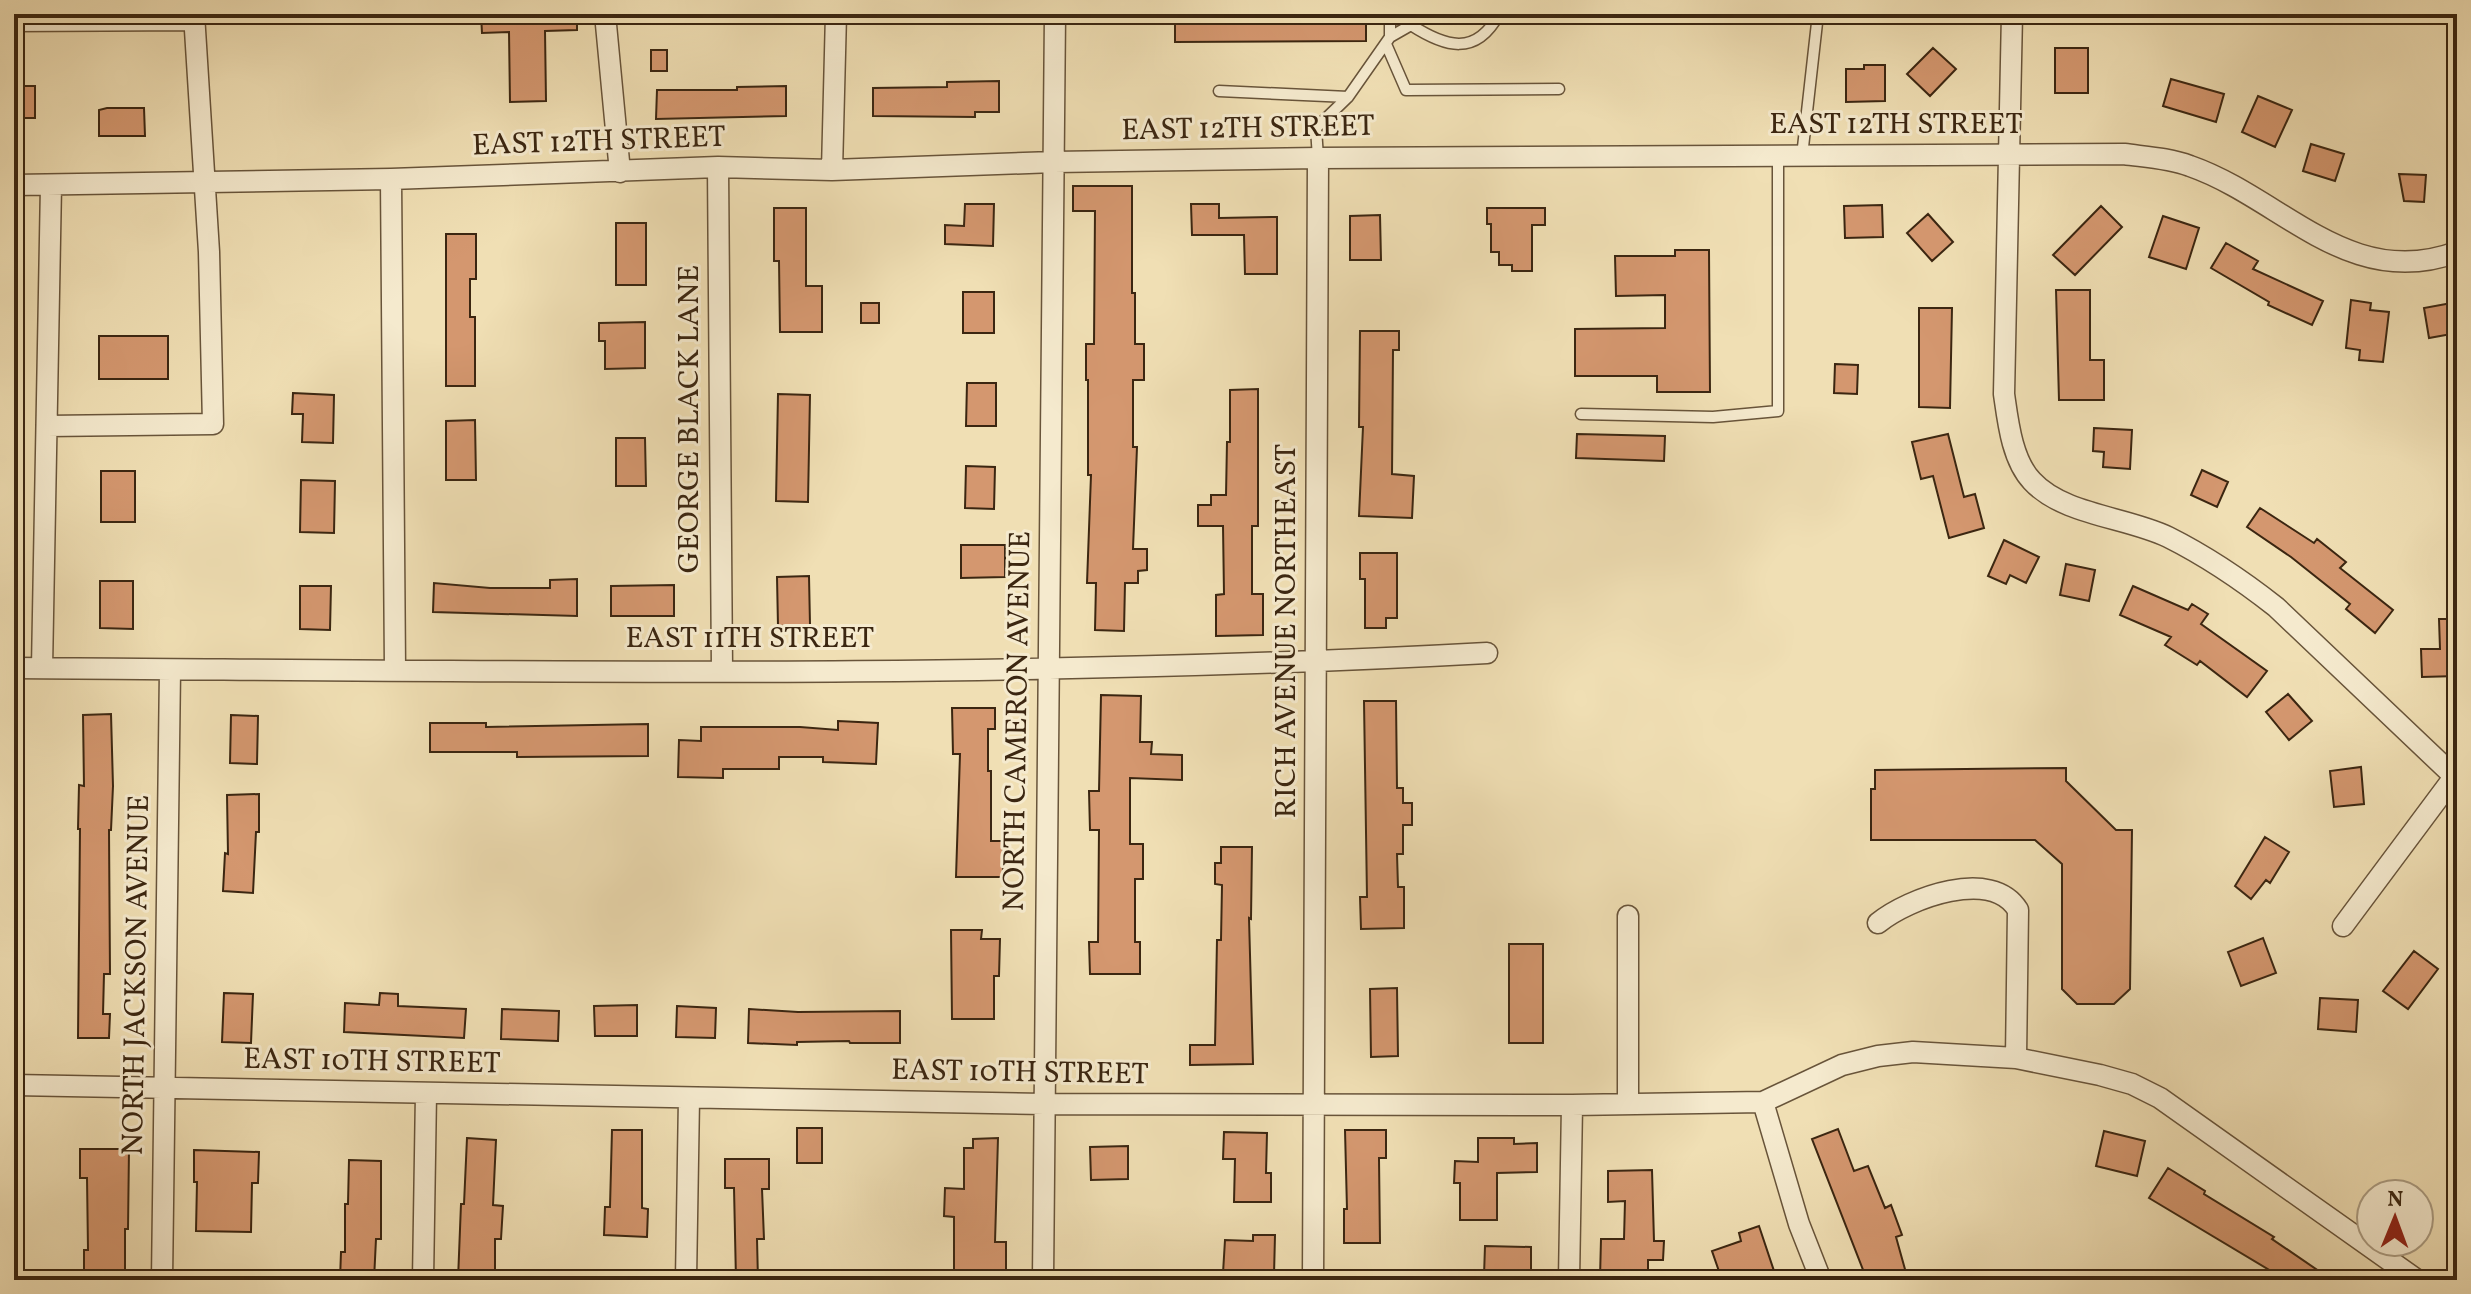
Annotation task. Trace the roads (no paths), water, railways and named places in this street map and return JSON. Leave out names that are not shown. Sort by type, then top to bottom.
[{"type":"street","points":[[605,14],[620,172]]},
{"type":"street","points":[[832,170],[836,14]]},
{"type":"street","name":"NORTH CAMERON AVENUE","points":[[1043,1280],[1055,14]]},
{"type":"street","points":[[2012,14],[2004,394],[2009,424],[2021,463],[2030,480],[2045,493],[2072,506],[2167,537],[2245,583],[2276,607],[2456,776],[2343,926]]},
{"type":"street","points":[[14,21],[194,17],[209,252],[213,424],[47,426]]},
{"type":"street","name":"EAST 12TH STREET","points":[[14,185],[391,179],[718,167],[832,170],[1054,162],[1318,158],[2124,154],[2191,166],[2227,183],[2313,235],[2350,252],[2399,262],[2457,252]]},
{"type":"street","name":"RICH AVENUE NORTHEAST","points":[[1313,1280],[1318,158]]},
{"type":"street","name":"GEORGE BLACK LANE","points":[[718,167],[722,670]]},
{"type":"street","points":[[391,179],[395,669]]},
{"type":"street","points":[[42,668],[51,185]]},
{"type":"street","name":"EAST 11TH STREET","points":[[14,668],[1048,668],[1317,662],[1487,653]]},
{"type":"street","name":"NORTH JACKSON AVENUE","points":[[162,1280],[170,670]]},
{"type":"street","points":[[1878,923],[1907,904],[1945,892],[1997,891],[2010,897],[2018,910],[2016,1058]]},
{"type":"street","points":[[1628,916],[1628,1104]]},
{"type":"street","name":"EAST 10TH STREET","points":[[14,1085],[1044,1104],[1572,1105],[1763,1102],[1842,1065],[1878,1056],[1913,1052],[2016,1058],[2132,1084],[2181,1110],[2417,1280]]},
{"type":"street","points":[[423,1280],[426,1093]]},
{"type":"street","points":[[686,1280],[689,1098]]},
{"type":"street","points":[[1763,1102],[1799,1224],[1821,1280]]},
{"type":"street","points":[[1569,1280],[1572,1105]]},
{"type":"lane","points":[[1390,14],[1388,41],[1406,90],[1559,89]]},
{"type":"lane","points":[[1318,158],[1316,128],[1348,97],[1388,41],[1411,25],[1437,41],[1465,45],[1491,28],[1499,14]]},
{"type":"lane","points":[[1802,156],[1818,14]]},
{"type":"lane","points":[[1219,91],[1348,97]]},
{"type":"lane","points":[[1581,414],[1713,417],[1778,411],[1778,156]]}]
